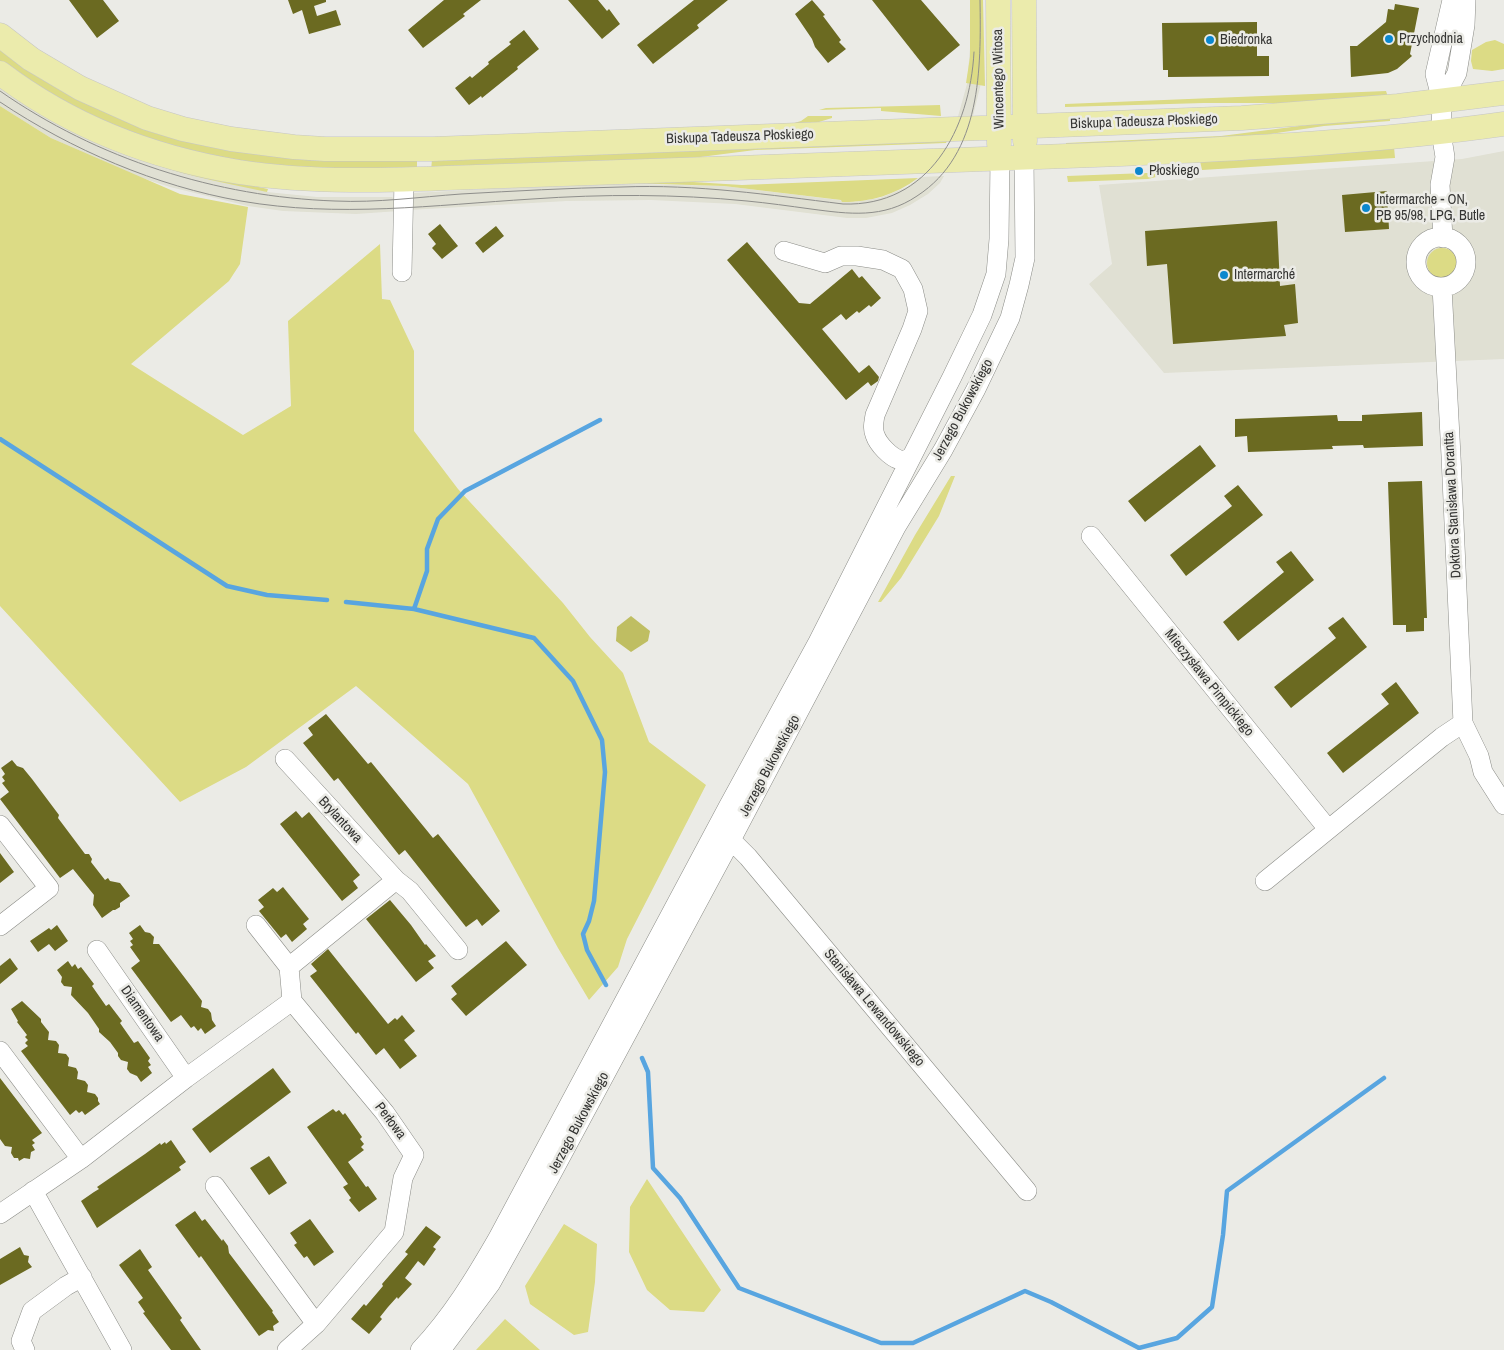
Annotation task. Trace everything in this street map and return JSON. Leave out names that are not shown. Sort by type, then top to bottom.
[{"type":"main road","name":"Wincentego Witosa","points":[[998,0],[1000,158]]},
{"type":"main road","name":"Wincentego Witosa","points":[[1024,0],[1026,126],[1024,158]]},
{"type":"main road","name":"Biskupa Tadeusza Płoskiego","points":[[0,35],[31,59],[80,88],[147,118],[183,129],[231,140],[325,149],[424,149],[1242,118],[1380,108],[1504,93]]},
{"type":"main road","points":[[0,73],[24,91],[88,127],[162,155],[206,166],[244,172],[324,180],[404,180],[1024,158],[1243,148],[1441,132],[1504,124]]},
{"type":"street","points":[[1443,238],[1440,185],[1433,158],[1441,132],[1442,101],[1435,74],[1452,0]]},
{"type":"street","points":[[1442,101],[1457,72],[1466,0]]},
{"type":"street","name":"Jerzego Bukowskiego","points":[[441,1350],[491,1283],[723,836],[982,315],[996,274],[999,239],[1000,158]]},
{"type":"street","name":"Jerzego Bukowskiego","points":[[420,1350],[452,1313],[474,1280],[896,527],[943,450],[976,389],[1010,318],[1024,258],[1024,158]]},
{"type":"street","points":[[402,272],[404,180]]},
{"type":"street","points":[[1443,238],[1450,239],[1462,248],[1466,262],[1465,270],[1456,282],[1450,286],[1442,287],[1428,283],[1418,272],[1417,256],[1427,242],[1443,238]]},
{"type":"street","points":[[784,251],[825,263],[841,256],[857,256],[883,260],[902,269],[913,289],[918,311],[912,329],[880,389],[873,427],[875,436],[883,447],[900,460],[912,457]]},
{"type":"street","name":"Doktora Stanisława Dorantta","points":[[1442,287],[1463,723]]},
{"type":"street","name":"Mieczysława Pimpickiego","points":[[1091,536],[1328,829]]},
{"type":"street","points":[[1265,882],[1442,737],[1463,723],[1479,756],[1483,772],[1504,805]]},
{"type":"street","name":"Brylantowa","points":[[285,759],[396,880],[410,891],[458,950]]},
{"type":"street","points":[[0,825],[50,888],[0,926]]},
{"type":"street","name":"Stanisława Lewandowskiego","points":[[723,836],[757,868],[1027,1191]]},
{"type":"street","points":[[289,967],[396,880]]},
{"type":"street","points":[[0,1214],[81,1159],[186,1078],[292,1001],[289,967],[256,925]]},
{"type":"street","name":"Diamentowa","points":[[97,950],[186,1078]]},
{"type":"street","name":"Perłowa","points":[[288,1350],[316,1324],[394,1232],[403,1178],[414,1155],[385,1113],[292,1001]]},
{"type":"street","points":[[0,1052],[81,1159]]},
{"type":"street","points":[[215,1186],[316,1324]]},
{"type":"street","points":[[33,1191],[122,1350]]},
{"type":"street","points":[[25,1350],[21,1341],[32,1311],[66,1286],[82,1277]]},
{"type":"shaded area","points":[[970,0],[983,0],[983,75],[973,116],[968,119],[957,120],[967,84],[970,48]]},
{"type":"shaded area","points":[[970,0],[983,0],[985,86],[966,83],[970,57]]},
{"type":"shaded area","points":[[1495,40],[1504,44],[1504,69],[1492,71],[1473,69],[1471,61],[1472,50],[1486,42]]},
{"type":"shaded area","points":[[0,48],[102,109],[417,159],[417,171],[372,171],[261,165],[166,146],[85,114],[0,62]]},
{"type":"shaded area","points":[[0,87],[267,192],[317,197],[392,197],[397,202],[399,211],[356,214],[283,211],[248,206],[170,187],[142,178],[51,138],[0,106]]},
{"type":"shaded area","points":[[1386,91],[1388,97],[1320,103],[1204,103],[1065,107],[1065,104]]},
{"type":"shaded area","points":[[940,105],[941,116],[881,111],[881,108],[819,110],[826,108]]},
{"type":"shaded area","points":[[0,106],[51,138],[180,194],[248,207],[240,264],[229,281],[131,364],[243,435],[291,406],[288,321],[380,244],[382,299],[390,300],[414,351],[414,431],[458,489],[563,603],[590,637],[623,673],[649,742],[706,785],[627,939],[618,967],[589,1000],[558,948],[468,784],[356,686],[246,767],[180,802],[0,606]]},
{"type":"shaded area","points":[[808,116],[832,116],[832,118],[809,125],[791,124],[801,121]]},
{"type":"shaded area","points":[[1390,117],[1390,121],[1324,126],[1230,140],[1066,147],[1066,143],[1221,136],[1323,123]]},
{"type":"shaded area","points":[[948,139],[946,143],[755,150],[669,161],[431,171],[432,159]]},
{"type":"shaded area","points":[[1394,147],[1395,158],[1202,170],[1200,161]]},
{"type":"shaded area","points":[[1504,151],[1504,359],[1164,373],[1089,284],[1112,264],[1099,185],[1462,159]]},
{"type":"shaded area","points":[[156,165],[268,189],[267,192],[225,183]]},
{"type":"shaded area","points":[[1173,172],[1148,179],[1068,182],[1067,176]]},
{"type":"shaded area","points":[[944,176],[940,183],[928,194],[910,205],[892,213],[866,218],[847,218],[735,204],[651,200],[567,201],[409,210],[414,193],[539,186],[622,184],[724,186],[855,202],[880,198],[907,187],[920,177]]},
{"type":"shaded area","points":[[918,178],[900,189],[873,199],[842,202],[841,200],[724,186],[626,183],[660,180],[742,185]]},
{"type":"shaded area","points":[[1442,248],[1452,253],[1457,263],[1452,273],[1442,278],[1432,273],[1427,263],[1432,253]]},
{"type":"shaded area","points":[[951,476],[955,476],[939,516],[901,578],[881,602],[878,602],[915,535]]},
{"type":"shaded area","points":[[631,616],[650,631],[648,641],[631,652],[616,641],[617,627]]},
{"type":"shaded area","points":[[647,1179],[721,1290],[704,1312],[670,1310],[647,1290],[629,1252],[630,1207]]},
{"type":"shaded area","points":[[564,1224],[597,1244],[595,1282],[588,1332],[574,1335],[530,1304],[525,1286]]},
{"type":"shaded area","points":[[505,1319],[540,1350],[476,1350]]},
{"type":"building","points":[[69,0],[103,0],[119,21],[97,38]]},
{"type":"building","points":[[288,0],[326,0],[326,2],[314,6],[317,16],[336,10],[341,25],[309,34],[302,10],[293,14]]},
{"type":"building","points":[[444,0],[481,0],[463,14],[465,16],[423,48],[408,30]]},
{"type":"building","points":[[568,0],[598,0],[607,11],[609,9],[620,24],[602,39]]},
{"type":"building","points":[[694,0],[728,0],[697,25],[699,28],[653,64],[637,45]]},
{"type":"building","points":[[812,0],[825,15],[823,16],[841,40],[839,42],[846,49],[828,63],[815,47],[812,39],[795,14]]},
{"type":"building","points":[[872,0],[921,0],[960,45],[928,71]]},
{"type":"building","name":"Przychodnia","points":[[1395,4],[1419,8],[1410,54],[1412,56],[1397,69],[1388,73],[1351,77],[1350,46],[1357,46],[1386,22],[1388,9],[1394,10]]},
{"type":"building","name":"Biedronka","points":[[1257,22],[1257,56],[1269,56],[1269,76],[1168,77],[1168,70],[1163,70],[1162,23]]},
{"type":"building","points":[[524,30],[539,49],[482,98],[481,96],[469,105],[455,88],[470,76],[472,78],[489,64],[488,62],[511,44],[509,42]]},
{"type":"building","name":"Intermarche - ON, PB 95/98, LPG, Butle","points":[[1387,191],[1389,229],[1345,232],[1342,195]]},
{"type":"building","name":"Intermarché","points":[[1277,221],[1280,286],[1295,284],[1298,323],[1284,325],[1286,336],[1173,344],[1167,264],[1147,266],[1145,231]]},
{"type":"building","points":[[440,224],[458,246],[442,259],[432,248],[436,244],[428,234]]},
{"type":"building","points":[[496,226],[504,236],[483,253],[475,243]]},
{"type":"building","points":[[747,242],[799,303],[810,304],[852,269],[859,278],[862,276],[881,298],[871,307],[869,305],[859,313],[857,311],[846,320],[841,314],[822,329],[859,373],[869,365],[879,377],[878,381],[871,386],[868,382],[846,400],[727,260]]},
{"type":"building","points":[[1422,412],[1423,446],[1364,448],[1363,445],[1332,446],[1333,449],[1248,452],[1247,436],[1235,437],[1235,419],[1337,415],[1338,421],[1362,421],[1362,415]]},
{"type":"building","points":[[1200,445],[1216,466],[1145,522],[1128,501]]},
{"type":"building","points":[[1422,481],[1427,618],[1424,618],[1424,631],[1406,632],[1406,625],[1393,625],[1388,482]]},
{"type":"building","points":[[1238,485],[1263,515],[1186,576],[1170,555],[1232,506],[1224,496]]},
{"type":"building","points":[[1291,551],[1314,580],[1238,641],[1223,622],[1284,572],[1276,562]]},
{"type":"building","points":[[1343,617],[1367,647],[1291,708],[1274,687],[1336,638],[1328,628]]},
{"type":"building","points":[[1396,682],[1419,713],[1343,773],[1327,753],[1389,704],[1381,694]]},
{"type":"building","points":[[326,714],[368,764],[371,762],[433,838],[438,834],[500,911],[482,926],[477,919],[466,927],[405,850],[399,855],[338,778],[334,781],[303,743],[313,735],[308,728]]},
{"type":"building","points":[[12,760],[17,766],[23,768],[32,779],[85,854],[89,854],[92,859],[91,862],[105,880],[108,878],[110,881],[120,883],[130,896],[120,903],[120,907],[102,918],[93,905],[94,895],[73,869],[60,878],[0,799],[9,792],[2,783],[5,781],[2,777],[5,774],[1,768]]},
{"type":"building","points":[[296,811],[302,818],[309,812],[360,875],[353,881],[358,888],[342,901],[280,824]]},
{"type":"building","points":[[0,853],[14,872],[0,883]]},
{"type":"building","points":[[283,887],[309,919],[303,924],[307,929],[292,942],[286,934],[281,938],[259,911],[264,907],[258,900],[273,888],[277,892]]},
{"type":"building","points":[[390,900],[425,945],[436,956],[428,961],[434,968],[416,982],[366,919]]},
{"type":"building","points":[[57,925],[68,941],[55,951],[49,944],[38,952],[30,941]]},
{"type":"building","points":[[140,925],[145,932],[150,933],[154,937],[153,944],[159,944],[191,986],[202,1001],[201,1007],[208,1009],[211,1013],[212,1020],[216,1026],[205,1034],[201,1028],[198,1031],[194,1026],[191,1028],[181,1015],[171,1022],[131,968],[140,961],[130,947],[133,945],[130,941],[133,939],[129,933]]},
{"type":"building","points":[[506,941],[527,965],[466,1016],[451,999],[457,994],[451,986]]},
{"type":"building","points":[[328,949],[388,1024],[395,1018],[397,1020],[402,1015],[415,1031],[404,1040],[417,1056],[400,1069],[384,1048],[376,1055],[358,1032],[356,1034],[310,976],[317,971],[311,964]]},
{"type":"building","points":[[10,958],[18,969],[0,984],[0,966]]},
{"type":"building","points":[[68,961],[72,967],[75,964],[78,969],[81,967],[94,984],[92,986],[106,1006],[109,1004],[122,1021],[120,1023],[134,1043],[138,1041],[150,1058],[148,1061],[151,1065],[148,1067],[152,1073],[141,1082],[137,1076],[130,1073],[127,1069],[128,1062],[121,1060],[110,1042],[99,1032],[99,1029],[88,1013],[71,995],[72,987],[64,986],[61,982],[62,977],[57,970]]},
{"type":"building","points":[[22,1001],[41,1019],[41,1022],[49,1032],[48,1040],[56,1041],[59,1045],[58,1053],[66,1054],[69,1058],[68,1066],[76,1068],[78,1072],[77,1079],[85,1081],[88,1085],[87,1092],[95,1094],[98,1098],[100,1104],[85,1115],[82,1111],[79,1113],[76,1110],[70,1115],[21,1051],[28,1046],[25,1043],[28,1040],[25,1037],[27,1035],[17,1022],[11,1009]]},
{"type":"building","points":[[273,1068],[291,1092],[210,1153],[192,1129]]},
{"type":"building","points":[[0,1078],[42,1133],[32,1140],[35,1143],[32,1145],[35,1150],[31,1152],[30,1159],[24,1158],[19,1161],[18,1158],[14,1158],[11,1153],[12,1147],[5,1146],[0,1139]]},
{"type":"building","points":[[333,1109],[336,1112],[339,1110],[343,1115],[345,1113],[362,1137],[360,1139],[364,1144],[361,1147],[364,1150],[348,1162],[377,1199],[359,1212],[349,1200],[351,1198],[343,1187],[348,1184],[307,1127]]},
{"type":"building","points":[[171,1140],[186,1162],[179,1167],[181,1170],[97,1228],[81,1201],[99,1189],[97,1187],[160,1143],[161,1145],[165,1142],[166,1144]]},
{"type":"building","points":[[269,1156],[287,1183],[269,1195],[250,1168]]},
{"type":"building","points":[[195,1211],[202,1221],[205,1219],[222,1241],[223,1239],[228,1246],[229,1253],[273,1311],[279,1322],[273,1326],[274,1331],[268,1330],[259,1336],[201,1256],[199,1258],[175,1225]]},
{"type":"building","points":[[310,1219],[334,1252],[314,1266],[307,1256],[304,1258],[294,1245],[297,1243],[290,1233]]},
{"type":"building","points":[[426,1226],[441,1237],[433,1247],[436,1249],[424,1266],[418,1261],[405,1278],[412,1284],[388,1307],[380,1317],[382,1319],[369,1334],[351,1319],[364,1304],[366,1306],[383,1286],[382,1284],[408,1254],[405,1252]]},
{"type":"building","points":[[20,1247],[24,1255],[29,1256],[28,1262],[32,1267],[0,1285],[0,1259]]},
{"type":"building","points":[[140,1249],[152,1267],[148,1270],[182,1318],[180,1320],[201,1350],[171,1350],[143,1313],[145,1312],[138,1302],[143,1298],[119,1265]]},
{"type":"waterway","points":[[414,609],[427,571],[427,549],[438,519],[465,491],[600,420]]},
{"type":"waterway","points":[[0,439],[227,586],[267,595],[327,600]]},
{"type":"waterway","points":[[346,602],[414,609],[534,638],[573,681],[602,740],[605,772],[594,901],[589,921],[583,934],[587,950],[606,985]]},
{"type":"waterway","points":[[642,1058],[648,1072],[653,1168],[680,1198],[739,1288],[881,1343],[913,1343],[1025,1291],[1051,1302],[1139,1348],[1177,1338],[1212,1307],[1223,1235],[1227,1191],[1384,1078]]},
{"type":"tram line","points":[[0,102],[56,136],[146,176],[209,194],[277,206],[314,209],[386,209],[559,197],[640,195],[720,199],[852,213],[879,212],[917,196],[938,178],[954,157],[966,133],[978,81],[980,0]]},
{"type":"tram line","points":[[0,91],[37,115],[118,155],[160,170],[203,182],[247,192],[291,198],[366,201],[461,194],[650,186],[733,191],[843,204],[873,201],[899,192],[921,178],[939,158],[953,135],[964,109],[971,81],[974,52]]},
{"type":"place","name":"Przychodnia","points":[[1389,39]]},
{"type":"place","name":"Biedronka","points":[[1210,40]]},
{"type":"place","name":"Płoskiego","points":[[1139,171]]},
{"type":"place","name":"Intermarche - ON, PB 95/98, LPG, Butle","points":[[1366,208]]},
{"type":"place","name":"Intermarché","points":[[1224,275]]}]
